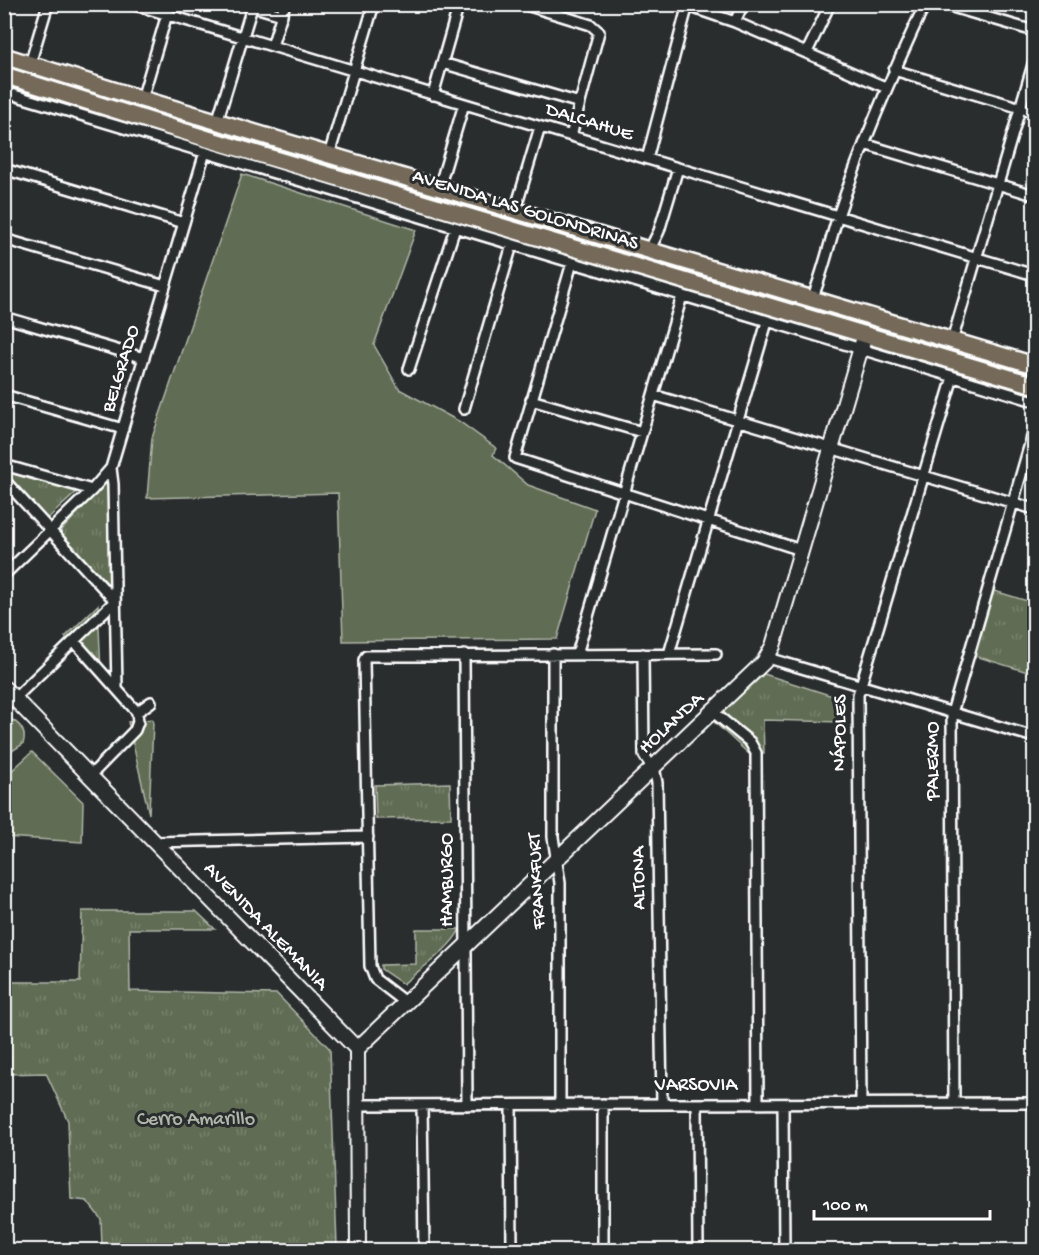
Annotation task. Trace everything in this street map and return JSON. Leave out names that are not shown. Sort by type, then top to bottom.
[{"type":"main road","name":"AVENIDA LAS GOLONDRINAS","points":[[4,56],[217,122],[1035,365]]},
{"type":"main road","name":"AVENIDA LAS GOLONDRINAS","points":[[4,75],[199,136],[1035,385]]},
{"type":"main road","points":[[788,311],[812,299]]},
{"type":"main road","points":[[865,334],[872,325],[884,320]]},
{"type":"street","points":[[30,64],[48,4]]},
{"type":"street","points":[[142,99],[170,4]]},
{"type":"street","points":[[272,46],[285,4]]},
{"type":"street","points":[[329,155],[374,4]]},
{"type":"street","points":[[433,94],[459,4]]},
{"type":"street","points":[[523,4],[591,25],[597,30],[598,39],[571,136]]},
{"type":"street","points":[[735,22],[743,4]]},
{"type":"street","points":[[807,52],[830,4]]},
{"type":"street","points":[[812,299],[864,144],[924,4]]},
{"type":"street","points":[[942,4],[1035,31]]},
{"type":"street","name":"DALCAHUE","points":[[134,5],[1035,275]]},
{"type":"street","points":[[217,122],[242,38],[248,5],[282,15]]},
{"type":"street","points":[[647,159],[686,5],[735,22],[887,88]]},
{"type":"street","points":[[952,341],[1035,62]]},
{"type":"street","name":"DALCAHUE","points":[[442,63],[580,103]]},
{"type":"street","points":[[894,70],[1035,112]]},
{"type":"street","name":"AVENIDA LAS GOLONDRINAS","points":[[4,92],[1035,401]]},
{"type":"street","points":[[439,188],[464,104]]},
{"type":"street","points":[[515,211],[540,127]]},
{"type":"street","points":[[864,144],[1035,195]]},
{"type":"street","name":"BELGRADO","points":[[117,688],[111,468],[205,152]]},
{"type":"street","points":[[649,251],[659,231],[678,168]]},
{"type":"street","points":[[4,169],[184,223]]},
{"type":"street","points":[[409,369],[455,228]]},
{"type":"street","points":[[4,239],[165,286]]},
{"type":"street","points":[[464,409],[512,245]]},
{"type":"street","points":[[572,263],[514,458],[801,550]]},
{"type":"street","points":[[577,654],[682,296]]},
{"type":"street","points":[[4,317],[144,358]]},
{"type":"street","points":[[669,654],[767,322]]},
{"type":"street","name":"HOLANDA","points":[[357,1049],[768,658],[865,334]]},
{"type":"street","name":"NÁPOLES","points":[[861,1104],[858,707],[860,686],[953,377]]},
{"type":"street","points":[[653,394],[1035,509]]},
{"type":"street","points":[[4,395],[123,429]]},
{"type":"street","points":[[531,400],[642,432]]},
{"type":"street","name":"PALERMO","points":[[954,1103],[952,713],[1035,430]]},
{"type":"street","points":[[4,465],[92,490]]},
{"type":"street","points":[[4,575],[92,490],[111,468]]},
{"type":"street","points":[[4,480],[115,601],[74,641],[9,694]]},
{"type":"street","points":[[74,641],[137,712],[138,722],[135,730],[90,776]]},
{"type":"street","name":"FRANKFURT","points":[[553,654],[553,837],[560,883],[560,1105]]},
{"type":"street","name":"ALTONA","points":[[643,654],[644,755],[653,769],[657,783],[662,1104]]},
{"type":"street","points":[[406,1003],[378,982],[371,971],[364,660],[366,656],[716,654]]},
{"type":"street","name":"HAMBURGO","points":[[464,655],[467,1105]]},
{"type":"street","points":[[768,658],[1035,737]]},
{"type":"street","name":"AVENIDA ALEMANIA","points":[[9,694],[357,1049]]},
{"type":"street","points":[[137,712],[151,702]]},
{"type":"street","points":[[713,712],[750,741],[756,753],[758,1104]]},
{"type":"street","points":[[155,842],[368,837]]},
{"type":"street","points":[[357,1049],[358,1251]]},
{"type":"street","name":"VARSOVIA","points":[[358,1105],[1035,1103]]},
{"type":"street","points":[[603,1104],[603,1251]]},
{"type":"street","points":[[697,1104],[698,1251]]},
{"type":"street","points":[[783,1104],[783,1251]]},
{"type":"street","points":[[422,1105],[424,1251]]},
{"type":"street","points":[[511,1105],[512,1251]]},
{"type":"green space","points":[[242,174],[416,230],[374,345],[399,389],[460,422],[496,448],[493,455],[528,485],[595,509],[557,639],[343,641],[338,493],[147,498],[152,438]]},
{"type":"green space","points":[[4,468],[80,489],[46,520],[5,474]]},
{"type":"green space","points":[[108,480],[109,585],[60,532]]},
{"type":"green space","points":[[991,590],[1034,603],[1034,674],[972,655]]},
{"type":"green space","points":[[98,605],[101,673],[65,637]]},
{"type":"green space","points":[[764,674],[842,699],[843,722],[763,720],[764,753],[749,754],[713,721]]},
{"type":"green space","points":[[4,716],[17,723],[24,734],[23,744],[12,751],[5,749]]},
{"type":"green space","points":[[152,719],[153,723],[149,814],[128,722]]},
{"type":"green space","points":[[32,752],[83,802],[82,842],[5,837],[5,777]]},
{"type":"green space","points":[[450,783],[451,818],[376,819],[375,785]]},
{"type":"green space","name":"Cerro Amarillo","points":[[82,911],[196,911],[215,929],[129,929],[130,991],[277,994],[330,1049],[337,1246],[102,1247],[101,1219],[87,1201],[71,1199],[68,1121],[46,1073],[5,1074],[5,982],[80,982]]},
{"type":"green space","points":[[416,929],[460,929],[450,944],[403,984],[381,969],[381,965],[416,964]]}]
